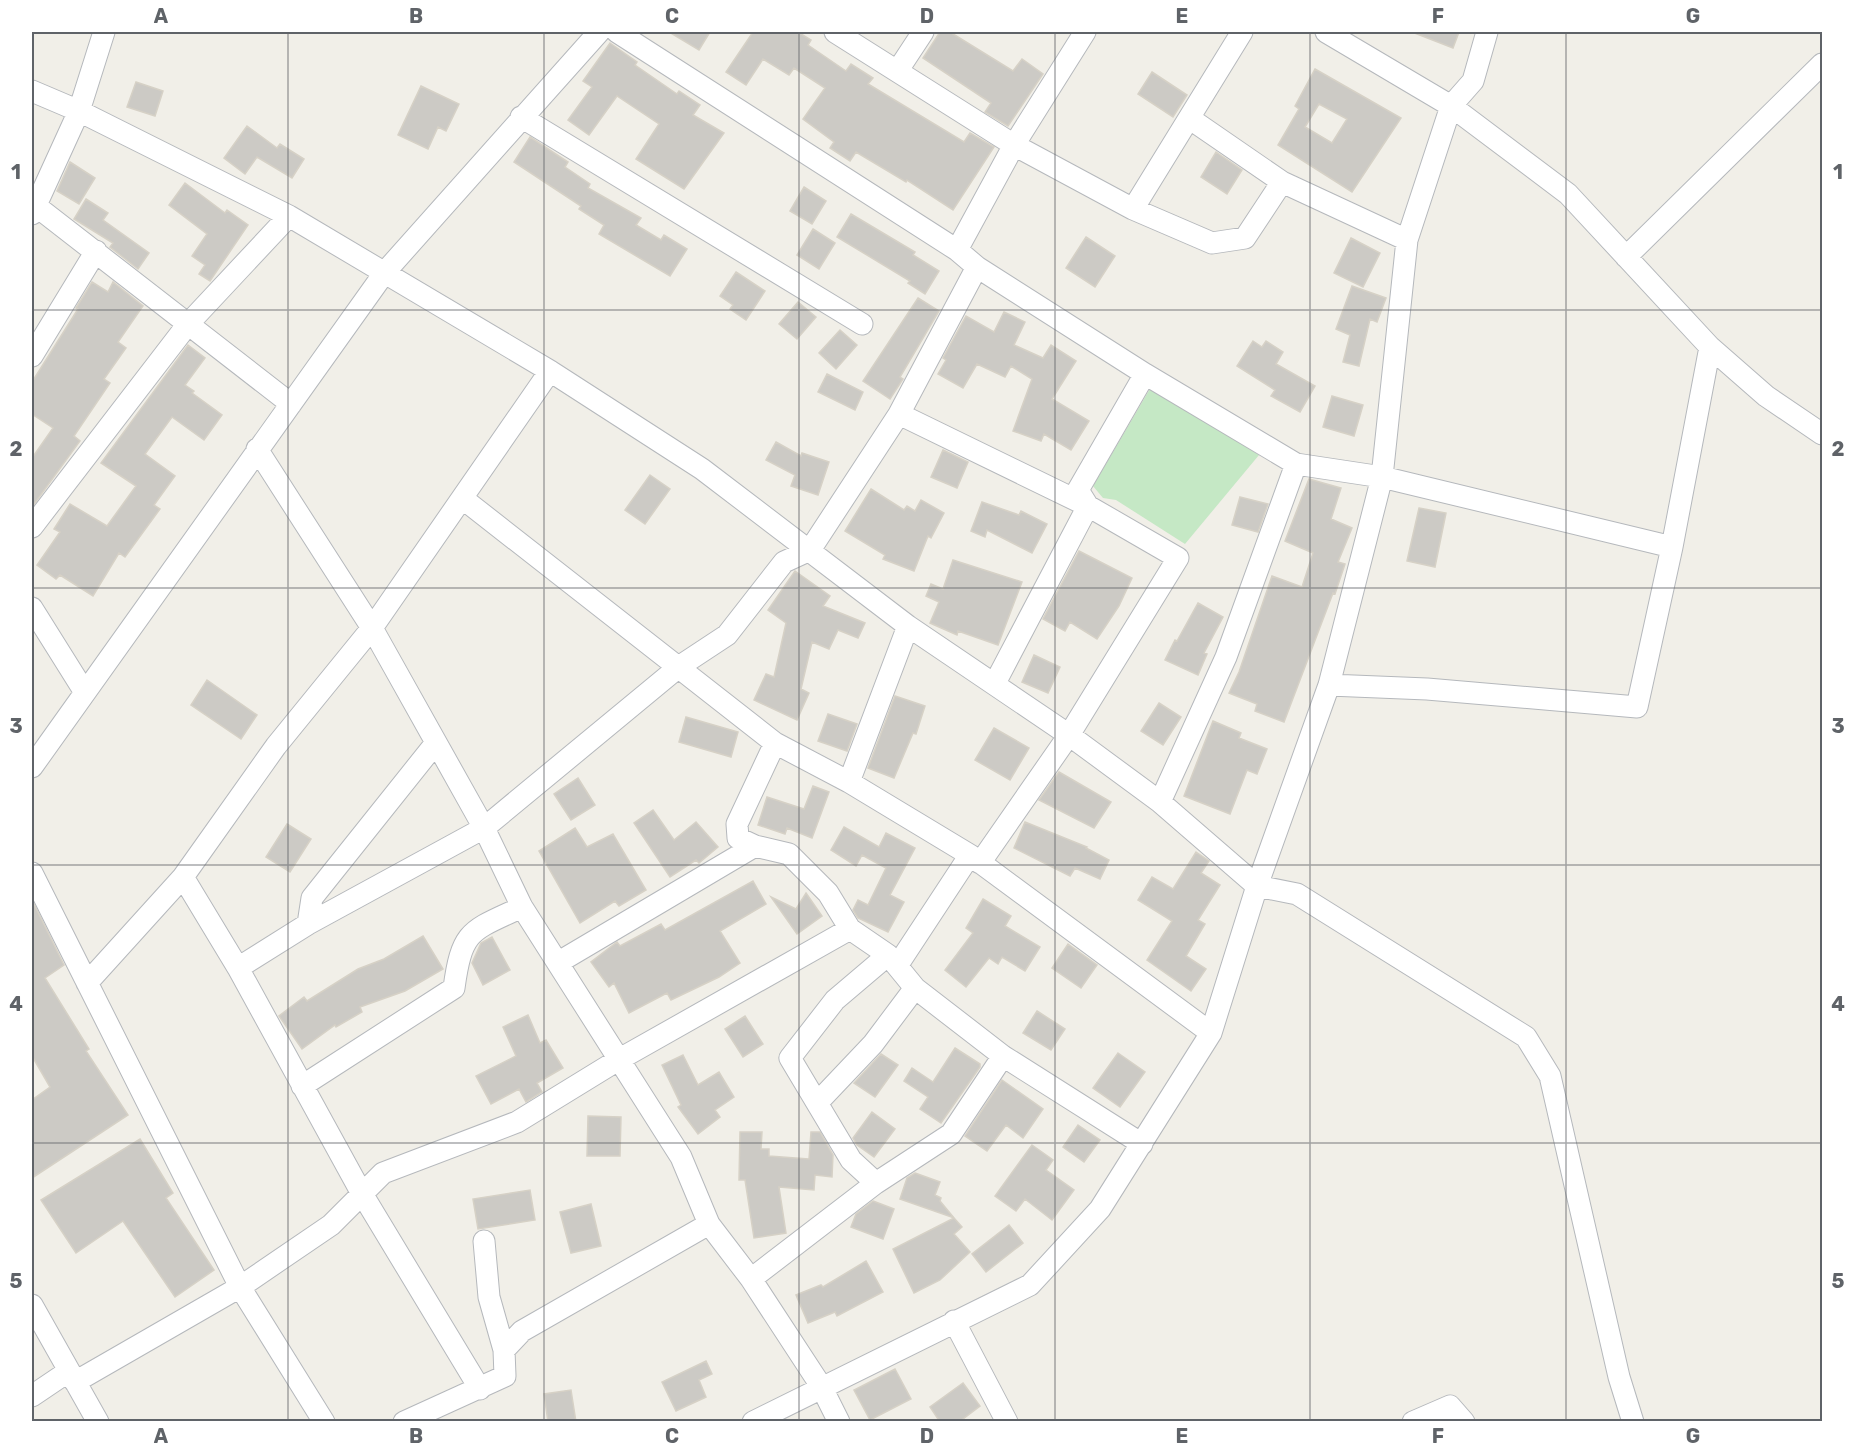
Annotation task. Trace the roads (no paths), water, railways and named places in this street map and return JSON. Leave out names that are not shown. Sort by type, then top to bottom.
[{"type":"street","points":[[104,32],[79,111],[34,210],[96,251],[291,404]]},
{"type":"street","points":[[617,32],[957,250],[977,267],[1145,374],[1296,464],[1382,477],[1672,547]]},
{"type":"street","points":[[835,32],[1014,145],[1133,209],[1212,243],[1245,238],[1282,182]]},
{"type":"street","points":[[898,70],[923,32]]},
{"type":"street","points":[[957,250],[1014,145],[1085,32]]},
{"type":"street","points":[[1133,209],[1242,32]]},
{"type":"street","points":[[1326,32],[1451,106],[1568,194],[1710,347],[1766,396],[1822,434]]},
{"type":"street","points":[[753,1422],[821,1386],[1030,1285],[1100,1209],[1211,1033],[1257,886],[1329,685],[1382,477],[1407,240],[1451,106],[1473,81],[1487,32]]},
{"type":"street","points":[[32,767],[385,272],[594,33]]},
{"type":"street","points":[[1626,257],[1822,64]]},
{"type":"street","points":[[32,91],[79,111],[289,216],[550,371],[702,469],[908,626],[1070,735],[1160,802],[1257,886],[1297,894],[1526,1037],[1550,1076],[1620,1377],[1633,1422]]},
{"type":"street","points":[[521,117],[862,324]]},
{"type":"street","points":[[1189,118],[1282,182],[1407,240]]},
{"type":"street","points":[[32,527],[188,324],[289,216]]},
{"type":"street","points":[[32,356],[96,251]]},
{"type":"street","points":[[238,968],[308,924],[484,828],[680,666],[727,635],[784,562],[810,550],[898,414],[977,267]]},
{"type":"street","points":[[1329,685],[1427,689],[1637,707],[1672,547],[1710,347]]},
{"type":"street","points":[[87,983],[183,878],[276,746],[372,628],[550,371]]},
{"type":"street","points":[[1088,506],[1078,490],[1145,374]]},
{"type":"street","points":[[876,1183],[851,1160],[790,1059],[835,1000],[893,961],[975,859],[1070,735],[1178,558],[1088,506],[898,414]]},
{"type":"street","points":[[257,449],[372,628],[484,828],[522,907],[681,1157],[709,1224],[751,1280],[821,1386],[839,1422]]},
{"type":"street","points":[[1160,802],[1226,657],[1296,464]]},
{"type":"street","points":[[462,498],[680,666],[775,743],[849,782],[975,859],[1211,1033]]},
{"type":"street","points":[[995,683],[1088,506]]},
{"type":"street","points":[[32,608],[84,691]]},
{"type":"street","points":[[849,782],[908,626]]},
{"type":"street","points":[[775,743],[737,824],[738,838],[755,846],[789,854],[828,893],[850,929],[893,961],[915,988],[1004,1056],[1142,1144]]},
{"type":"street","points":[[308,924],[312,897],[435,744]]},
{"type":"street","points":[[559,962],[755,846]]},
{"type":"street","points":[[32,873],[240,1287],[324,1422]]},
{"type":"street","points":[[183,878],[238,968],[362,1192],[480,1389]]},
{"type":"street","points":[[302,1086],[454,988],[457,961],[465,941],[479,927],[522,907]]},
{"type":"street","points":[[32,1396],[240,1287],[331,1225],[383,1173],[518,1122],[618,1060],[850,929]]},
{"type":"street","points":[[818,1102],[873,1044],[915,988]]},
{"type":"street","points":[[751,1280],[876,1183],[951,1134],[1004,1056]]},
{"type":"street","points":[[504,1350],[522,1330],[709,1224]]},
{"type":"street","points":[[404,1422],[505,1376],[504,1350],[489,1298],[484,1241]]},
{"type":"street","points":[[32,1305],[98,1422]]},
{"type":"street","points":[[954,1321],[1007,1422]]},
{"type":"street","points":[[1413,1422],[1450,1406],[1464,1422]]}]
